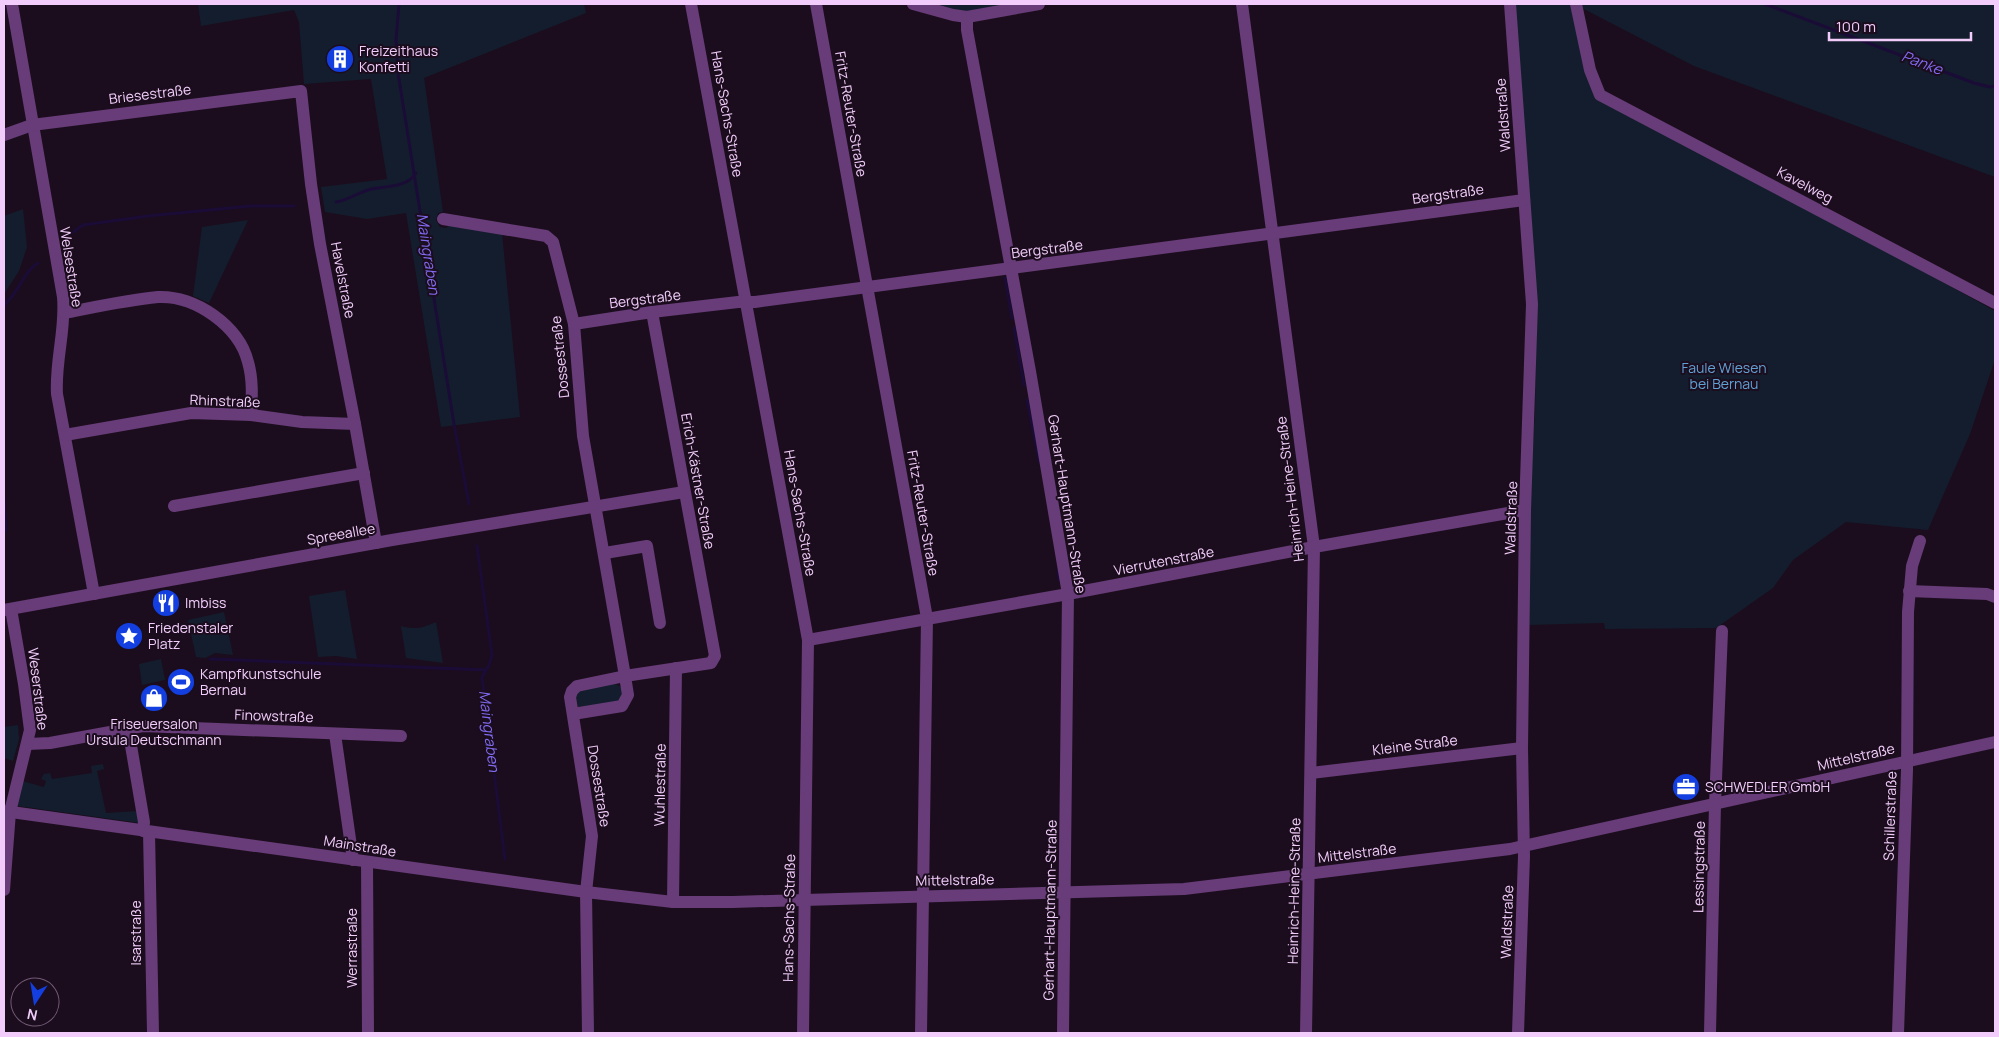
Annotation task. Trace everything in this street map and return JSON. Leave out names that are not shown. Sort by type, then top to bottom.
[{"type":"street","name":"Welsestraße","points":[[12,4],[64,313],[56,374],[57,394],[94,594]]},
{"type":"street","name":"Hans-Sachs-Straße","points":[[691,4],[808,640],[803,1033]]},
{"type":"street","name":"Fritz-Reuter-Straße","points":[[816,4],[927,618],[921,1033]]},
{"type":"street","points":[[913,4],[967,17],[1039,4]]},
{"type":"street","name":"Heinrich-Heine-Straße","points":[[1242,4],[1274,233],[1284,330],[1314,547],[1306,1033]]},
{"type":"street","name":"Waldstraße","points":[[1510,4],[1532,304],[1525,510],[1522,748],[1524,846],[1518,1033]]},
{"type":"street","name":"Kavelweg","points":[[1576,4],[1590,70],[1600,95],[1995,303]]},
{"type":"street","name":"Gerhart-Hauptmann-Straße","points":[[967,17],[967,30],[1045,454],[1068,594],[1063,1033]]},
{"type":"street","name":"Briesestraße","points":[[4,135],[32,125],[301,91]]},
{"type":"street","name":"Havelstraße","points":[[301,91],[311,184],[320,244],[356,424],[376,543]]},
{"type":"street","name":"Bergstraße","points":[[574,324],[652,312],[1010,269],[1524,200]]},
{"type":"street","name":"Dossestraße","points":[[443,219],[546,236],[553,242],[574,324],[583,436],[605,553],[628,695],[622,706],[573,714]]},
{"type":"street","points":[[64,313],[159,297],[180,300],[198,307],[218,320],[234,334],[241,345],[248,360],[251,379],[250,415]]},
{"type":"street","name":"Erich-Kästner-Straße","points":[[652,312],[715,656],[711,663],[676,668]]},
{"type":"street","name":"Rhinstraße","points":[[65,435],[191,413],[250,415],[302,422],[356,424]]},
{"type":"street","points":[[174,506],[364,473]]},
{"type":"street","name":"Spreeallee","points":[[7,609],[376,543],[684,492]]},
{"type":"street","name":"Vierrutenstraße","points":[[808,640],[1525,510]]},
{"type":"street","name":"Schillerstraße","points":[[1898,1033],[1909,591],[1912,566],[1920,541]]},
{"type":"street","points":[[605,553],[647,546],[660,623]]},
{"type":"street","points":[[1909,591],[1987,594],[1995,597]]},
{"type":"street","name":"Weserstraße","points":[[4,890],[7,811],[28,744],[30,721],[7,609]]},
{"type":"street","name":"Lessingstraße","points":[[1710,1033],[1715,804],[1722,631]]},
{"type":"street","points":[[625,676],[676,668]]},
{"type":"street","name":"Wuhlestraße","points":[[673,902],[676,668]]},
{"type":"street","name":"Dossestraße","points":[[588,1033],[586,892],[592,836],[570,697],[574,688],[582,684],[625,676]]},
{"type":"street","name":"Finowstraße","points":[[28,744],[50,743],[143,726],[401,736]]},
{"type":"street","name":"Isarstraße","points":[[128,728],[146,831],[153,1033]]},
{"type":"street","points":[[335,734],[353,860]]},
{"type":"street","name":"Mittelstraße","points":[[712,903],[1184,889],[1310,874],[1524,846],[1995,742]]},
{"type":"street","name":"Kleine Straße","points":[[1311,773],[1522,748]]},
{"type":"street","name":"Mainstraße","points":[[7,811],[586,892],[673,902],[712,903]]},
{"type":"street","name":"Werrastraße","points":[[367,862],[368,1033]]},
{"type":"green space","points":[[198,4],[584,4],[586,13],[424,78],[443,212],[438,213],[436,220],[440,227],[446,228],[453,223],[502,233],[520,417],[441,427],[406,213],[367,219],[325,212],[321,187],[387,179],[371,79],[304,84],[299,22],[294,10],[201,26]]},
{"type":"green space","points":[[930,4],[1009,4],[1010,5],[959,12]]},
{"type":"green space","name":"Faule Wiesen bei Bernau","points":[[1513,4],[1995,4],[1995,177],[1694,66],[1580,7],[1597,96],[1796,201],[1995,311],[1995,359],[1970,434],[1928,530],[1846,522],[1793,560],[1773,588],[1716,628],[1605,629],[1604,623],[1527,625],[1528,510],[1535,414],[1536,304]]},
{"type":"green space","points":[[23,209],[27,247],[19,271],[4,294],[4,216]]},
{"type":"green space","points":[[248,220],[209,303],[193,296],[202,227]]},
{"type":"green space","points":[[345,590],[357,659],[336,656],[318,657],[309,596]]},
{"type":"green space","points":[[224,612],[233,655],[215,653],[205,658],[196,657],[188,620]]},
{"type":"green space","points":[[436,622],[443,663],[406,658],[401,626],[419,628]]},
{"type":"green space","points":[[161,659],[165,680],[142,685],[139,664]]},
{"type":"green space","points":[[613,683],[623,688],[624,693],[619,702],[578,707],[576,696],[579,691]]},
{"type":"green space","points":[[18,725],[19,739],[13,761],[4,758],[4,727]]},
{"type":"green space","points":[[103,764],[104,769],[97,771],[106,813],[138,811],[140,823],[18,806],[16,802],[22,781],[44,787],[46,781],[41,779],[44,774],[50,773],[52,779],[92,773],[91,766]]},
{"type":"waterway","name":"Maingraben","points":[[399,4],[396,40],[398,73],[454,424],[469,504]]},
{"type":"waterway","name":"Panke","points":[[1765,4],[1974,83],[1990,87],[1995,86]]},
{"type":"waterway","points":[[336,202],[371,189],[401,184],[412,178],[416,173]]},
{"type":"waterway","points":[[68,236],[83,225],[148,216],[250,206],[294,206]]},
{"type":"waterway","points":[[4,305],[14,295],[28,272],[38,263]]},
{"type":"waterway","points":[[1005,278],[1012,318]]},
{"type":"waterway","points":[[1014,328],[1024,385]]},
{"type":"waterway","points":[[1027,400],[1039,461]]},
{"type":"waterway","points":[[4,499],[6,530]]},
{"type":"waterway","name":"Maingraben","points":[[477,546],[492,655],[482,677],[505,859]]},
{"type":"waterway","points":[[1058,571],[1059,580]]},
{"type":"waterway","points":[[210,659],[486,670]]},
{"type":"place","name":"Freizeithaus Konfetti","points":[[340,59]]},
{"type":"place","name":"Imbiss","points":[[166,603]]},
{"type":"place","name":"Friedenstaler Platz","points":[[129,636]]},
{"type":"place","name":"Kampfkunstschule Bernau","points":[[181,682]]},
{"type":"place","name":"Friseuersalon Ursula Deutschmann","points":[[154,698]]},
{"type":"place","name":"SCHWEDLER GmbH","points":[[1686,787]]}]
